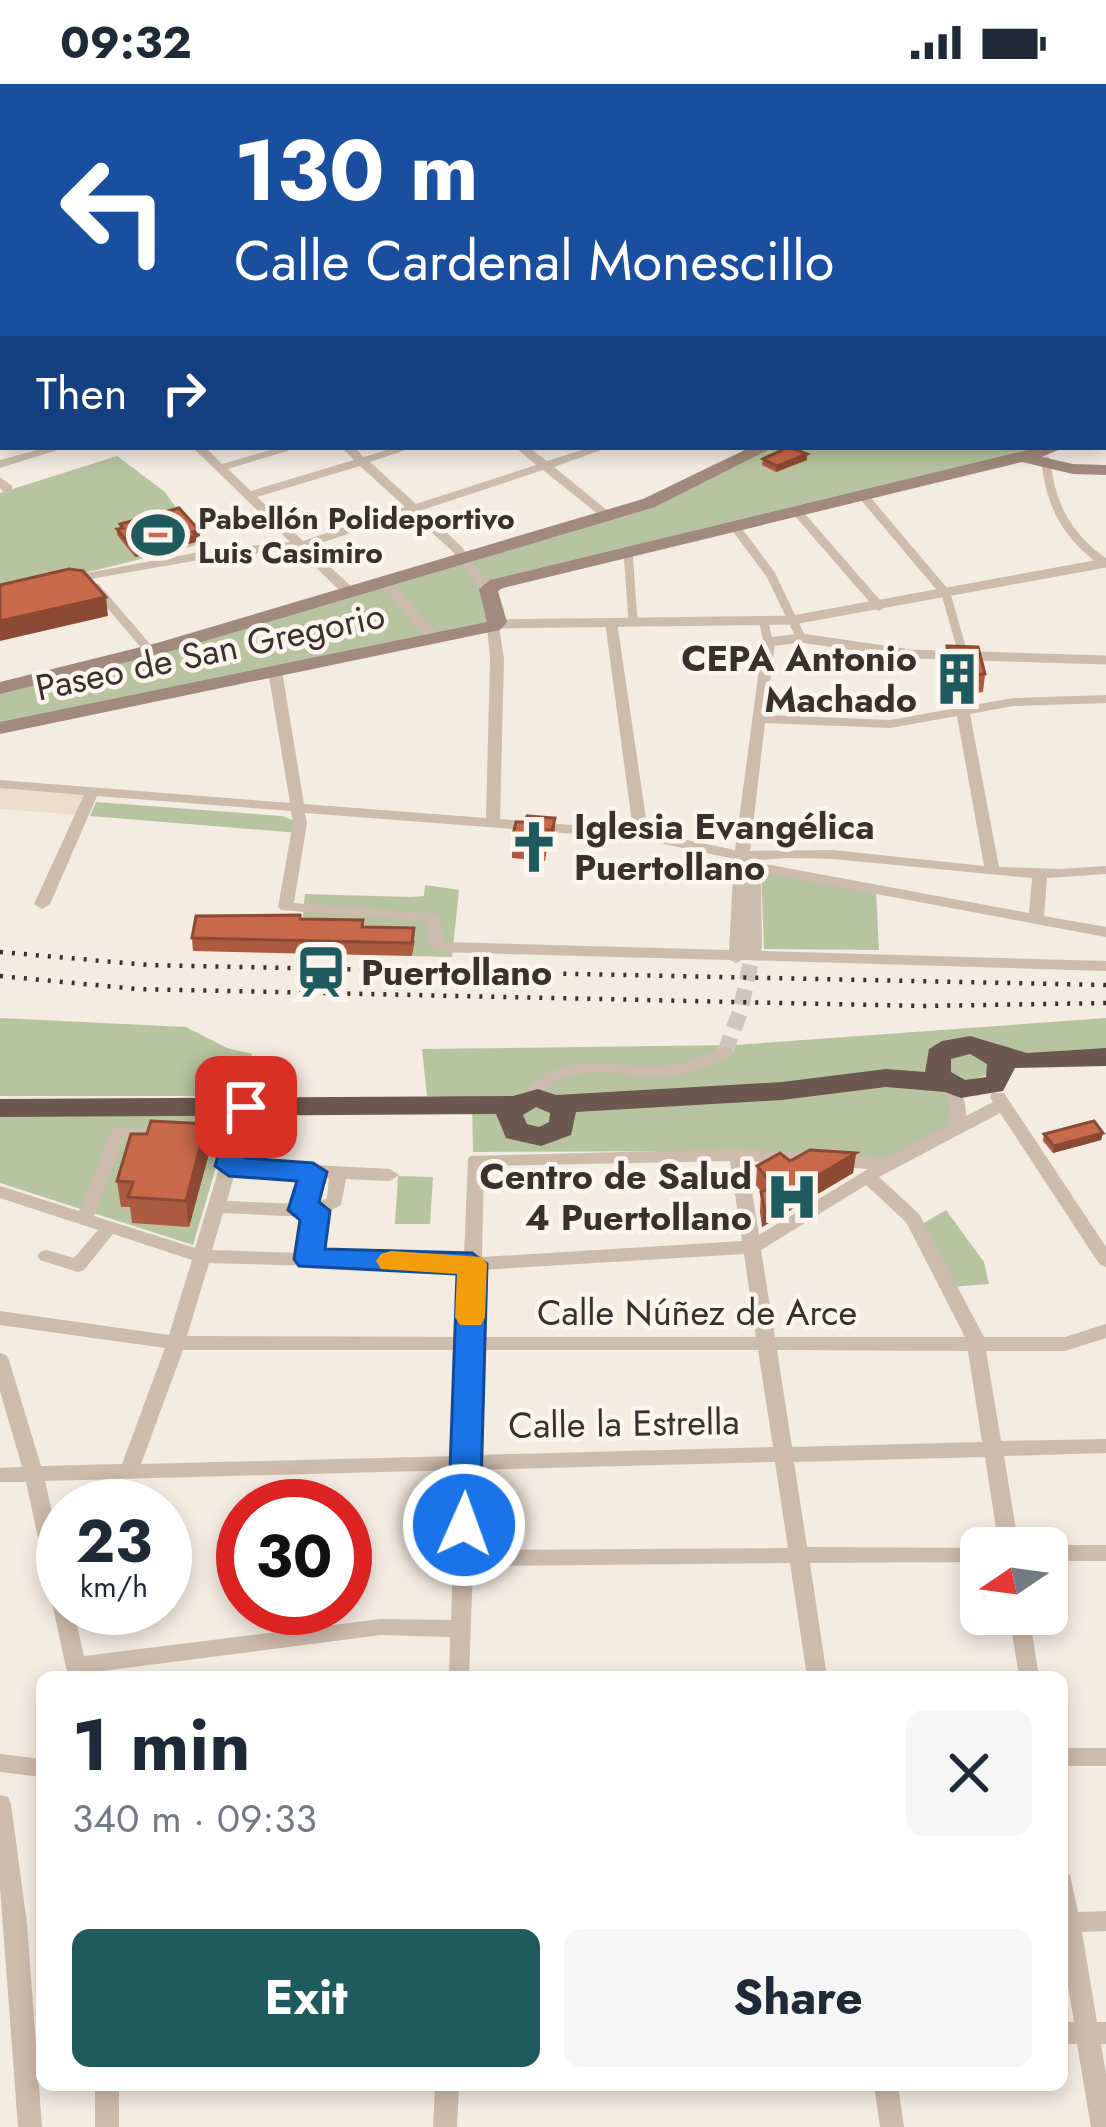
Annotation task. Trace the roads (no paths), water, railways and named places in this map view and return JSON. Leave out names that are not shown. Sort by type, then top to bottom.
[{"type":"highway","points":[[886,1078],[951,1047],[970,1045],[997,1082]]},
{"type":"highway","points":[[938,1055],[934,1069],[948,1084]]},
{"type":"highway","points":[[0,1108],[246,1107],[533,1118],[590,1106],[886,1078],[973,1090],[1106,1059]]},
{"type":"main road","name":"Paseo de San Gregorio","points":[[0,688],[150,651],[463,562],[649,503],[735,452]]},
{"type":"main road","points":[[495,625],[489,585],[794,508],[1020,459],[1050,456],[1106,470]]},
{"type":"main road","name":"Paseo de San Gregorio","points":[[0,728],[495,625]]},
{"type":"street","points":[[0,464],[50,450]]},
{"type":"street","points":[[201,450],[350,593]]},
{"type":"street","points":[[220,468],[283,450]]},
{"type":"street","points":[[350,450],[489,585]]},
{"type":"street","points":[[249,496],[398,450]]},
{"type":"street","points":[[525,450],[607,515]]},
{"type":"street","points":[[64,581],[205,555],[302,545],[594,450]]},
{"type":"street","points":[[1050,456],[1047,496],[1071,532],[1106,560]]},
{"type":"street","points":[[861,493],[946,594],[964,657]]},
{"type":"street","points":[[794,508],[879,606]]},
{"type":"street","points":[[733,524],[771,575],[801,638]]},
{"type":"street","points":[[628,551],[634,621]]},
{"type":"street","points":[[493,823],[495,625],[794,620],[1106,560]]},
{"type":"street","points":[[86,576],[150,651]]},
{"type":"street","name":"Paseo de San Gregorio","points":[[386,583],[433,638]]},
{"type":"street","points":[[611,622],[641,835]]},
{"type":"street","points":[[736,958],[742,856],[768,641],[764,622]]},
{"type":"street","points":[[768,641],[801,638],[964,657],[1106,660]]},
{"type":"street","points":[[274,671],[298,810],[299,833],[286,907],[433,917],[438,947],[1106,967]]},
{"type":"street","points":[[758,719],[890,724],[1013,701],[1106,699]]},
{"type":"street","points":[[963,710],[992,870]]},
{"type":"street","points":[[0,784],[641,835],[742,856],[788,851],[1040,873],[1106,870]]},
{"type":"street","points":[[42,904],[92,792]]},
{"type":"street","points":[[742,856],[761,868],[1106,932]]},
{"type":"street","points":[[742,856],[754,876],[754,948]]},
{"type":"street","points":[[1036,919],[1040,873]]},
{"type":"street","points":[[459,1671],[476,1160],[533,1118],[562,1069],[674,1074],[701,1068],[725,1052]]},
{"type":"street","points":[[0,1192],[201,1256],[472,1264],[752,1246],[957,1125],[997,1082],[1106,1261]]},
{"type":"street","points":[[948,1084],[958,1105],[957,1125]]},
{"type":"street","points":[[129,1471],[176,1343],[246,1107]]},
{"type":"street","points":[[533,1118],[738,1156],[888,1164]]},
{"type":"street","points":[[84,1220],[118,1132],[237,1137]]},
{"type":"street","points":[[738,1156],[816,1671]]},
{"type":"street","points":[[229,1166],[390,1175]]},
{"type":"street","points":[[309,1259],[313,1172]]},
{"type":"street","points":[[216,1208],[309,1211],[335,1201],[338,1173]]},
{"type":"street","points":[[868,1178],[913,1218],[976,1345],[1005,1527]]},
{"type":"street","points":[[46,1256],[84,1268],[109,1228]]},
{"type":"street","name":"Calle Núñez de Arce","points":[[0,1318],[176,1343],[1065,1344],[1106,1331]]},
{"type":"street","points":[[0,1360],[36,1483]]},
{"type":"street","name":"Calle la Estrella","points":[[0,1474],[1106,1446]]},
{"type":"street","points":[[1068,1553],[1106,1553]]},
{"type":"street","points":[[463,1558],[960,1554]]},
{"type":"street","points":[[84,1671],[381,1628],[460,1629]]},
{"type":"street","points":[[69,1635],[77,1671]]},
{"type":"street","points":[[1022,1635],[1028,1671]]},
{"type":"street","points":[[1068,1757],[1106,1757]]},
{"type":"street","points":[[0,1763],[36,1767]]},
{"type":"street","points":[[0,1804],[12,2034],[30,2127]]},
{"type":"street","points":[[1068,1916],[1098,2033],[1103,2127]]},
{"type":"street","points":[[1069,1922],[1106,1921]]},
{"type":"street","points":[[107,2091],[107,2127]]},
{"type":"street","points":[[445,2127],[446,2091]]},
{"type":"street","points":[[887,2091],[892,2127]]},
{"type":"tunnel","points":[[725,1052],[740,1012],[754,948]]},
{"type":"railway","points":[[0,952],[148,965],[1106,985]]},
{"type":"railway","points":[[0,976],[137,989],[921,1006],[1106,1003]]},
{"type":"place","name":"Pabellón Polideportivo Luis Casimiro","points":[[158,535]]},
{"type":"place","name":"CEPA Antonio Machado","points":[[957,679]]},
{"type":"place","name":"Iglesia Evangélica Puertollano","points":[[534,847]]},
{"type":"place","name":"Puertollano","points":[[321,972]]},
{"type":"place","name":"Centro de Salud 4 Puertollano","points":[[792,1197]]}]
